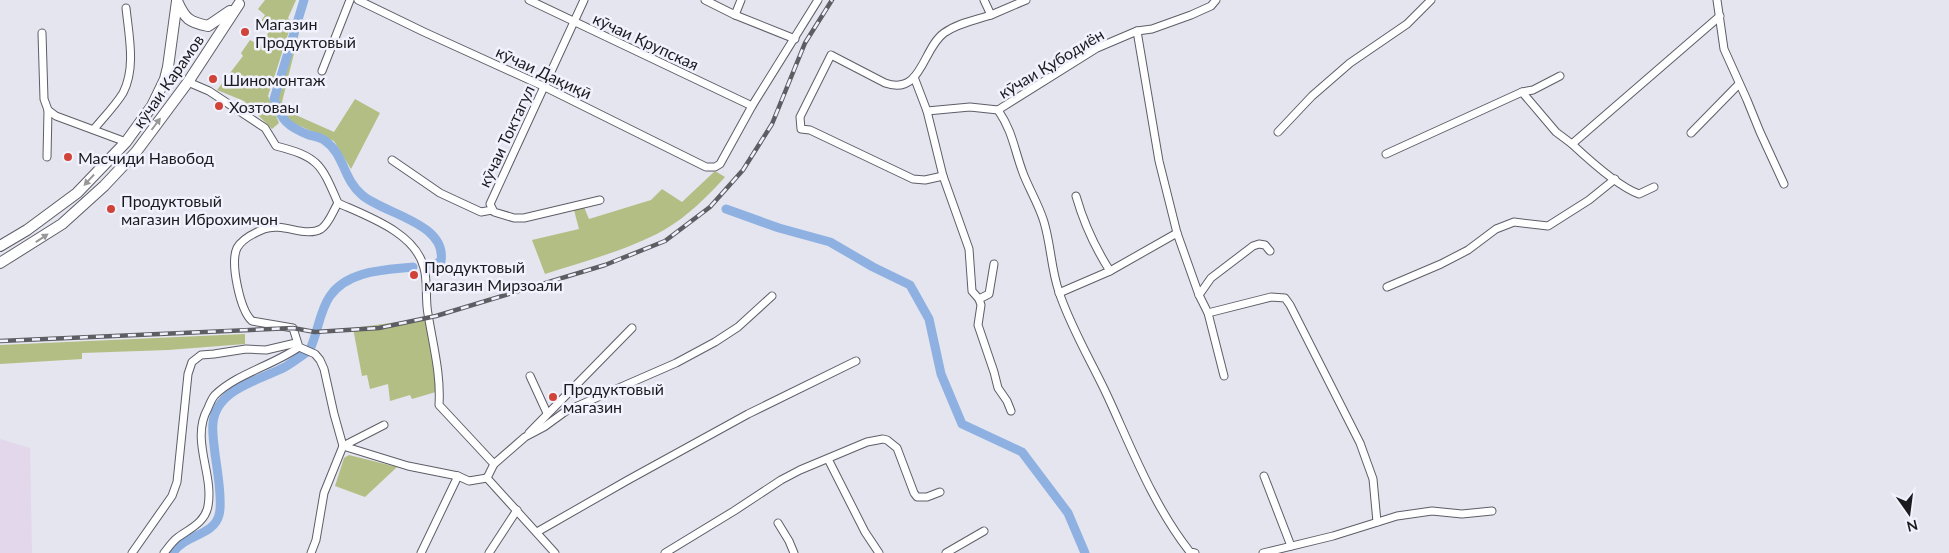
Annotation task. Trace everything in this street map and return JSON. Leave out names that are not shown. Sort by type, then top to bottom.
[{"type":"main road","name":"кӯчаи Карамов","points":[[177,0],[184,16],[192,23],[208,26],[223,18],[240,2]]},
{"type":"main road","name":"кӯчаи Карамов","points":[[0,246],[27,230],[77,193],[126,142],[152,106],[164,79],[177,0]]},
{"type":"main road","name":"кӯчаи Карамов","points":[[0,263],[62,224],[104,186],[136,152],[188,82],[240,2]]},
{"type":"street","points":[[322,71],[350,0]]},
{"type":"street","name":"кӯчаи Дақиқӣ","points":[[358,0],[545,86],[706,167],[718,165],[752,106]]},
{"type":"street","name":"кӯчаи Крупская","points":[[529,0],[752,106]]},
{"type":"street","name":"кӯчаи Токтагул","points":[[584,0],[490,204],[492,210],[518,218],[600,200]]},
{"type":"street","points":[[705,0],[735,15],[794,39]]},
{"type":"street","points":[[735,15],[741,0]]},
{"type":"street","points":[[752,106],[818,0]]},
{"type":"street","points":[[984,0],[991,15]]},
{"type":"street","points":[[942,176],[925,180],[913,179],[810,130],[801,129],[800,118],[831,55],[894,86],[906,85],[914,77],[942,34],[955,27],[991,15],[1026,0]]},
{"type":"street","name":"кӯчаи Қубодиён","points":[[927,111],[970,107],[998,110],[1097,48],[1137,31],[1152,29],[1191,15],[1211,6],[1216,0]]},
{"type":"street","points":[[1278,132],[1324,85],[1350,63],[1407,24],[1431,0]]},
{"type":"street","points":[[1718,0],[1724,49],[1784,184]]},
{"type":"street","points":[[94,129],[117,100],[127,80],[131,59],[126,8]]},
{"type":"street","points":[[1572,144],[1720,16]]},
{"type":"street","points":[[1137,31],[1159,161],[1177,233],[1198,295],[1208,313],[1224,376]]},
{"type":"street","points":[[42,33],[44,99],[48,110],[47,157]]},
{"type":"street","points":[[1386,154],[1560,76]]},
{"type":"street","points":[[914,77],[927,111],[942,176],[966,237],[969,250],[971,288],[981,305],[978,325],[998,388],[1007,400],[1011,411]]},
{"type":"street","points":[[188,82],[209,91],[248,119],[265,128],[276,146],[297,152],[314,160],[326,176],[338,204],[379,221],[413,246],[424,267],[428,313],[440,387],[439,405],[494,464]]},
{"type":"street","points":[[1691,133],[1739,84]]},
{"type":"street","points":[[1522,92],[1556,132],[1591,162],[1631,191],[1639,194],[1654,187]]},
{"type":"street","points":[[48,110],[56,116],[126,142]]},
{"type":"street","points":[[998,110],[1008,125],[1022,172],[1044,220],[1059,293],[1129,447],[1166,520],[1190,552],[1195,553]]},
{"type":"street","points":[[392,160],[440,193],[481,212],[492,210]]},
{"type":"street","points":[[1387,287],[1441,264],[1468,250],[1496,229],[1514,222],[1548,226],[1589,200],[1616,179]]},
{"type":"street","points":[[1076,196],[1084,223],[1110,271]]},
{"type":"street","points":[[298,345],[293,328],[252,321],[248,317],[238,288],[234,261],[236,250],[242,240],[266,228],[280,226],[310,232],[320,229],[328,222],[338,204]]},
{"type":"street","points":[[1059,293],[1110,271],[1177,233]]},
{"type":"street","points":[[1198,295],[1211,278],[1253,246],[1265,245],[1270,251]]},
{"type":"street","points":[[979,299],[989,294],[994,264]]},
{"type":"street","points":[[526,437],[566,411],[676,363],[715,342],[738,327],[772,296]]},
{"type":"street","points":[[1208,313],[1271,297],[1285,298],[1360,443],[1372,479],[1377,522]]},
{"type":"street","points":[[487,478],[494,464],[526,437],[547,413],[632,328]]},
{"type":"street","points":[[164,553],[175,540],[202,520],[208,506],[208,491],[200,434],[205,413],[214,396],[232,382],[287,355],[298,345]]},
{"type":"street","points":[[132,553],[172,496],[177,482],[188,374],[192,362],[201,355],[246,349],[266,350],[298,345],[316,354],[324,369],[343,446],[324,493],[316,540],[311,553]]},
{"type":"street","points":[[537,532],[748,414],[856,361]]},
{"type":"street","points":[[530,376],[547,413]]},
{"type":"street","points":[[343,446],[384,425]]},
{"type":"street","points":[[665,553],[800,470],[866,442],[884,438],[897,448],[917,497],[927,497],[940,492]]},
{"type":"street","points":[[343,446],[408,466],[458,476],[468,481],[487,478]]},
{"type":"street","points":[[828,459],[865,532],[879,553]]},
{"type":"street","points":[[421,553],[458,476]]},
{"type":"street","points":[[1264,476],[1291,546]]},
{"type":"street","points":[[487,478],[555,553]]},
{"type":"street","points":[[489,553],[517,510]]},
{"type":"street","points":[[1263,553],[1333,536],[1397,516],[1432,511],[1462,514],[1492,511]]},
{"type":"street","points":[[778,523],[790,541],[794,553]]},
{"type":"street","points":[[946,553],[984,531]]},
{"type":"shaded area","points":[[0,439],[30,448],[32,553],[0,553]]},
{"type":"green space","points":[[265,0],[296,0],[288,18],[292,22],[268,96],[279,123],[272,129],[244,101],[217,90],[243,56],[241,53],[250,40],[261,46],[271,28],[261,21],[265,15],[258,9]]},
{"type":"green space","points":[[295,31],[299,33],[282,102],[298,116],[334,132],[355,99],[380,113],[351,169],[334,141],[293,123],[283,113],[277,100]]},
{"type":"green space","points":[[715,171],[725,177],[697,206],[664,230],[621,249],[545,274],[532,240],[579,229],[574,210],[584,207],[589,219],[651,200],[662,189],[682,202]]},
{"type":"green space","points":[[428,318],[433,364],[439,391],[412,399],[410,395],[390,401],[388,384],[370,389],[367,375],[362,376],[353,328]]},
{"type":"green space","points":[[245,334],[245,344],[168,350],[82,353],[82,359],[0,364],[0,345]]},
{"type":"green space","points":[[349,455],[397,467],[365,497],[335,486],[344,458]]},
{"type":"waterway","points":[[304,0],[274,99],[279,112],[291,126],[309,135],[321,138],[331,146],[355,188],[362,195],[372,202],[412,221],[434,237],[440,248],[441,261],[432,266]]},
{"type":"waterway","points":[[726,209],[779,228],[830,242],[873,267],[910,285],[929,319],[941,374],[962,424],[1022,452],[1068,513],[1085,553]]},
{"type":"waterway","points":[[311,347],[324,308],[330,296],[338,287],[357,276],[368,273],[413,267]]},
{"type":"waterway","points":[[173,553],[184,542],[205,532],[216,522],[219,515],[220,494],[213,427],[216,411],[222,402],[241,387],[285,367],[307,352]]},
{"type":"railway","points":[[0,341],[293,328],[315,332],[379,328],[436,316],[605,265],[665,241],[710,207],[743,170],[772,124],[805,43],[832,0]]},
{"type":"place","name":"Магазин Продуктовый","points":[[245,32]]},
{"type":"place","name":"Шиномонтаж","points":[[213,79]]},
{"type":"place","name":"Хозтоваы","points":[[219,106]]},
{"type":"place","name":"Масчиди Навобод","points":[[68,157]]},
{"type":"place","name":"Продуктовый магазин Иброхимчон","points":[[111,209]]},
{"type":"place","name":"Продуктовый магазин Мирзоали","points":[[414,275]]},
{"type":"place","name":"Продуктовый магазин","points":[[553,397]]}]
